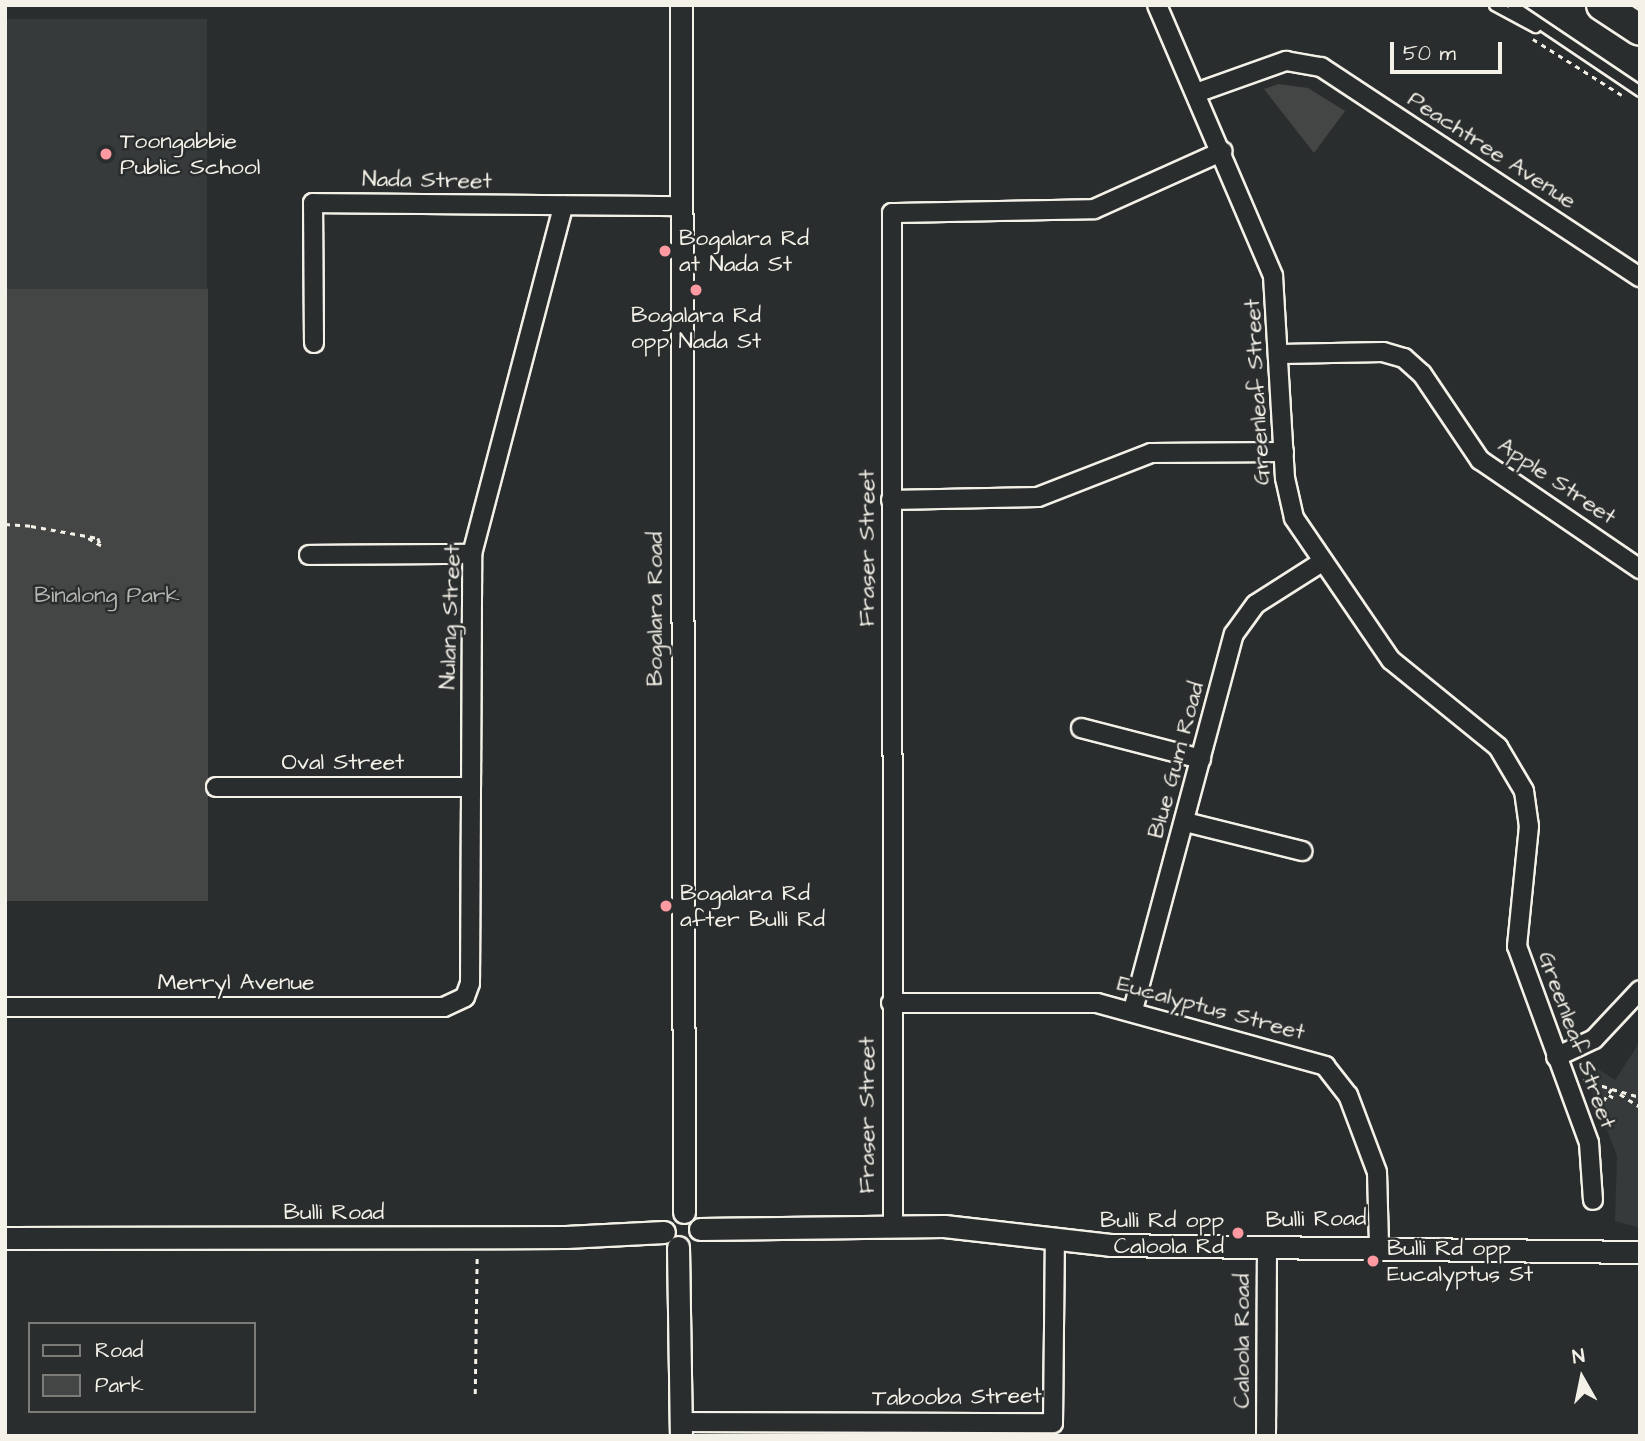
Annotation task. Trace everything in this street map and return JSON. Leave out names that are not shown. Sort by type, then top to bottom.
[{"type":"highway","points":[[1602,5],[1640,30]]},
{"type":"street","name":"Bogalara Road","points":[[681,5],[684,1212]]},
{"type":"street","name":"Greenleaf Street","points":[[1157,5],[1223,151],[1273,276],[1281,354],[1284,452],[1289,506],[1322,562],[1391,660],[1487,735],[1518,776],[1529,826],[1517,946],[1589,1143],[1594,1200]]},
{"type":"street","name":"Peachtree Avenue","points":[[1196,93],[1286,61],[1321,67],[1640,277]]},
{"type":"street","name":"Fraser Street","points":[[893,1226],[892,213],[1094,209],[1223,151]]},
{"type":"street","name":"Nada Street","points":[[314,343],[313,203],[680,205]]},
{"type":"street","name":"Nulang Street","points":[[465,997],[470,983],[472,554],[563,206]]},
{"type":"street","name":"Apple Street","points":[[1281,354],[1383,352],[1404,358],[1422,374],[1480,460],[1640,569]]},
{"type":"street","points":[[891,500],[1038,497],[1152,453],[1284,452]]},
{"type":"street","points":[[309,555],[472,554]]},
{"type":"street","name":"Blue Gum Road","points":[[1133,1010],[1234,634],[1244,617],[1322,562]]},
{"type":"street","points":[[1081,728],[1201,759]]},
{"type":"street","name":"Oval Street","points":[[216,787],[470,787]]},
{"type":"street","points":[[1185,822],[1302,851]]},
{"type":"street","points":[[1556,1057],[1594,1039],[1640,990]]},
{"type":"street","name":"Merryl Avenue","points":[[5,1007],[444,1007],[465,997]]},
{"type":"street","name":"Eucalyptus Street","points":[[891,1003],[1097,1003],[1133,1010],[1306,1057],[1339,1079],[1377,1172],[1379,1245]]},
{"type":"street","points":[[671,1240],[693,1243],[700,1229],[697,1220],[684,1212],[667,1218],[671,1240],[681,1429]]},
{"type":"street","name":"Bulli Road","points":[[700,1229],[960,1227],[1055,1240],[1640,1252]]},
{"type":"street","name":"Bulli Road","points":[[5,1238],[566,1237],[671,1240]]},
{"type":"street","name":"Tabooba Street","points":[[681,1429],[1053,1423],[1055,1240]]},
{"type":"street","name":"Caloola Road","points":[[1266,1436],[1267,1246]]},
{"type":"lane","points":[[1494,5],[1576,50]]},
{"type":"lane","points":[[1512,5],[1640,91]]},
{"type":"path","points":[[1530,37],[1629,99]]},
{"type":"path","points":[[5,524],[84,536],[101,539],[101,546],[92,544],[84,536]]},
{"type":"path","points":[[1583,1080],[1640,1097]]},
{"type":"path","points":[[1596,1114],[1612,1089]]},
{"type":"path","points":[[1620,1094],[1640,1107]]},
{"type":"path","points":[[1609,1095],[1616,1099]]},
{"type":"path","points":[[475,1394],[477,1256]]},
{"type":"shaded area","name":"Toongabbie Public School","points":[[5,19],[207,19],[207,289],[5,289]]},
{"type":"shaded area","points":[[1640,1042],[1640,1228],[1615,1221],[1617,1156],[1586,1075],[1593,1066],[1615,1080]]},
{"type":"green space","points":[[1279,84],[1308,88],[1345,111],[1314,153],[1264,89]]},
{"type":"green space","name":"Binalong Park","points":[[5,289],[208,289],[208,901],[5,901]]},
{"type":"place","name":"Toongabbie Public School","points":[[106,154]]},
{"type":"place","name":"Bogalara Rd at Nada St","points":[[665,251]]},
{"type":"place","name":"Bogalara Rd opp Nada St","points":[[696,290]]},
{"type":"place","name":"Bogalara Rd after Bulli Rd","points":[[666,906]]},
{"type":"place","name":"Bulli Rd opp Caloola Rd","points":[[1238,1233]]},
{"type":"place","name":"Bulli Rd opp Eucalyptus St","points":[[1373,1261]]}]
